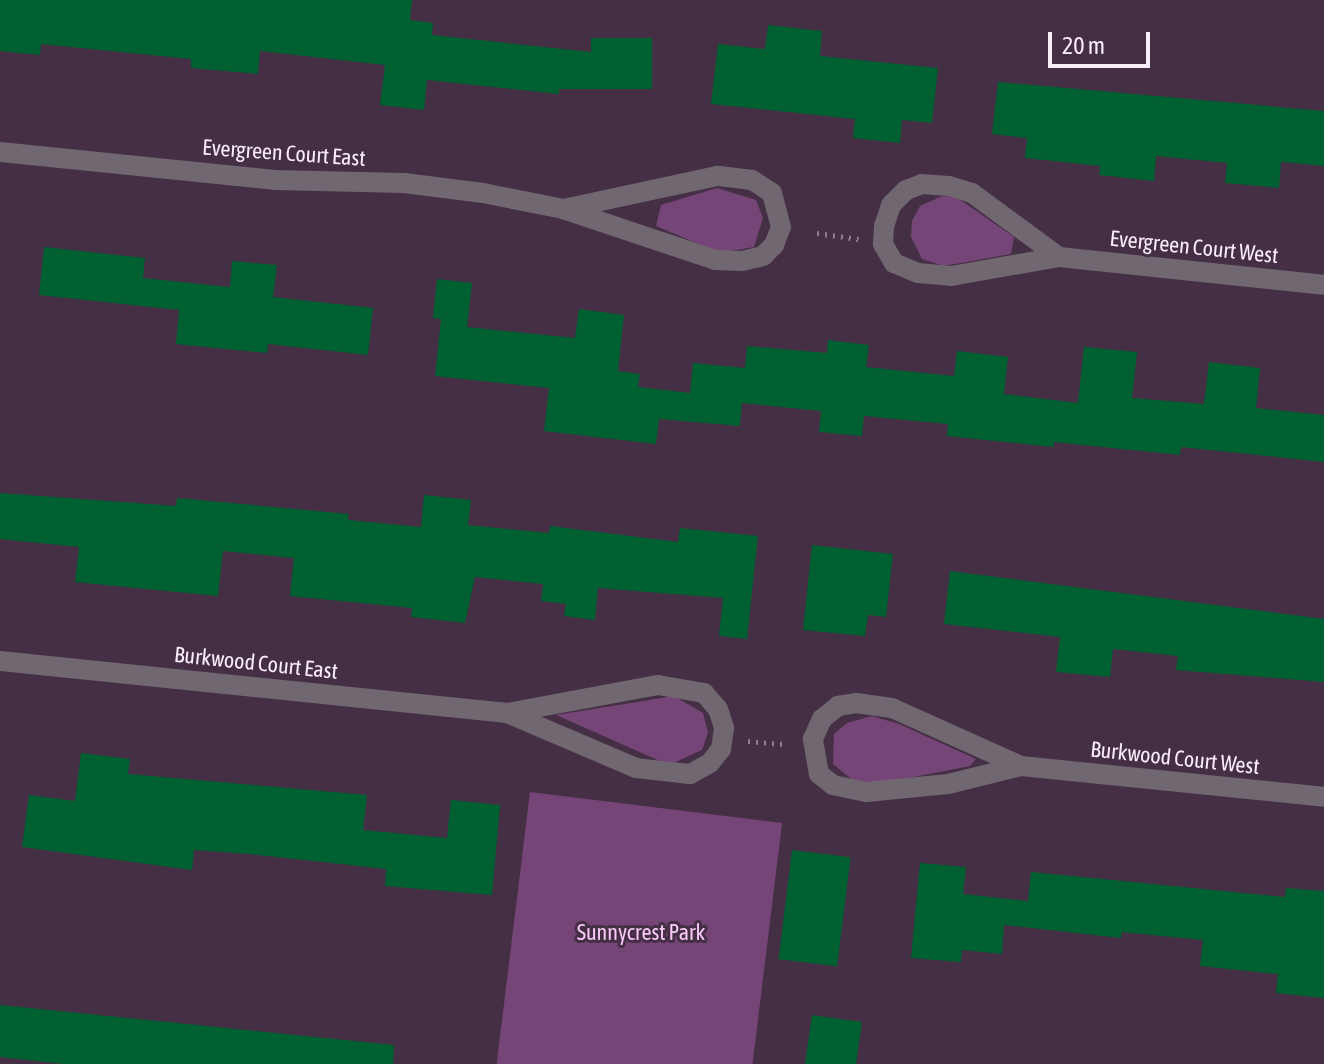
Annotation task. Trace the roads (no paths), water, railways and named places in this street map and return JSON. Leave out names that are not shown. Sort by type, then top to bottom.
[{"type":"street","name":"Evergreen Court East","points":[[0,152],[275,180],[404,183],[563,209],[715,260],[763,256],[774,245],[781,227],[772,193],[752,180],[717,176],[563,209]]},
{"type":"street","name":"Evergreen Court West","points":[[1059,257],[972,193],[949,186],[922,184],[906,190],[891,205],[884,226],[883,244],[894,263],[918,273],[951,276],[1059,257],[1324,285]]},
{"type":"street","name":"Burkwood Court East","points":[[0,661],[507,713],[636,768],[675,775],[690,774],[710,763],[721,749],[724,728],[718,709],[704,693],[685,686],[605,692],[507,713]]},
{"type":"street","name":"Burkwood Court West","points":[[1021,766],[948,784],[866,792],[833,785],[819,774],[813,739],[822,719],[838,706],[856,703],[892,708],[1021,766],[1324,797]]},
{"type":"park label","name":"Sunnycrest Park","points":[[641,933]]}]
